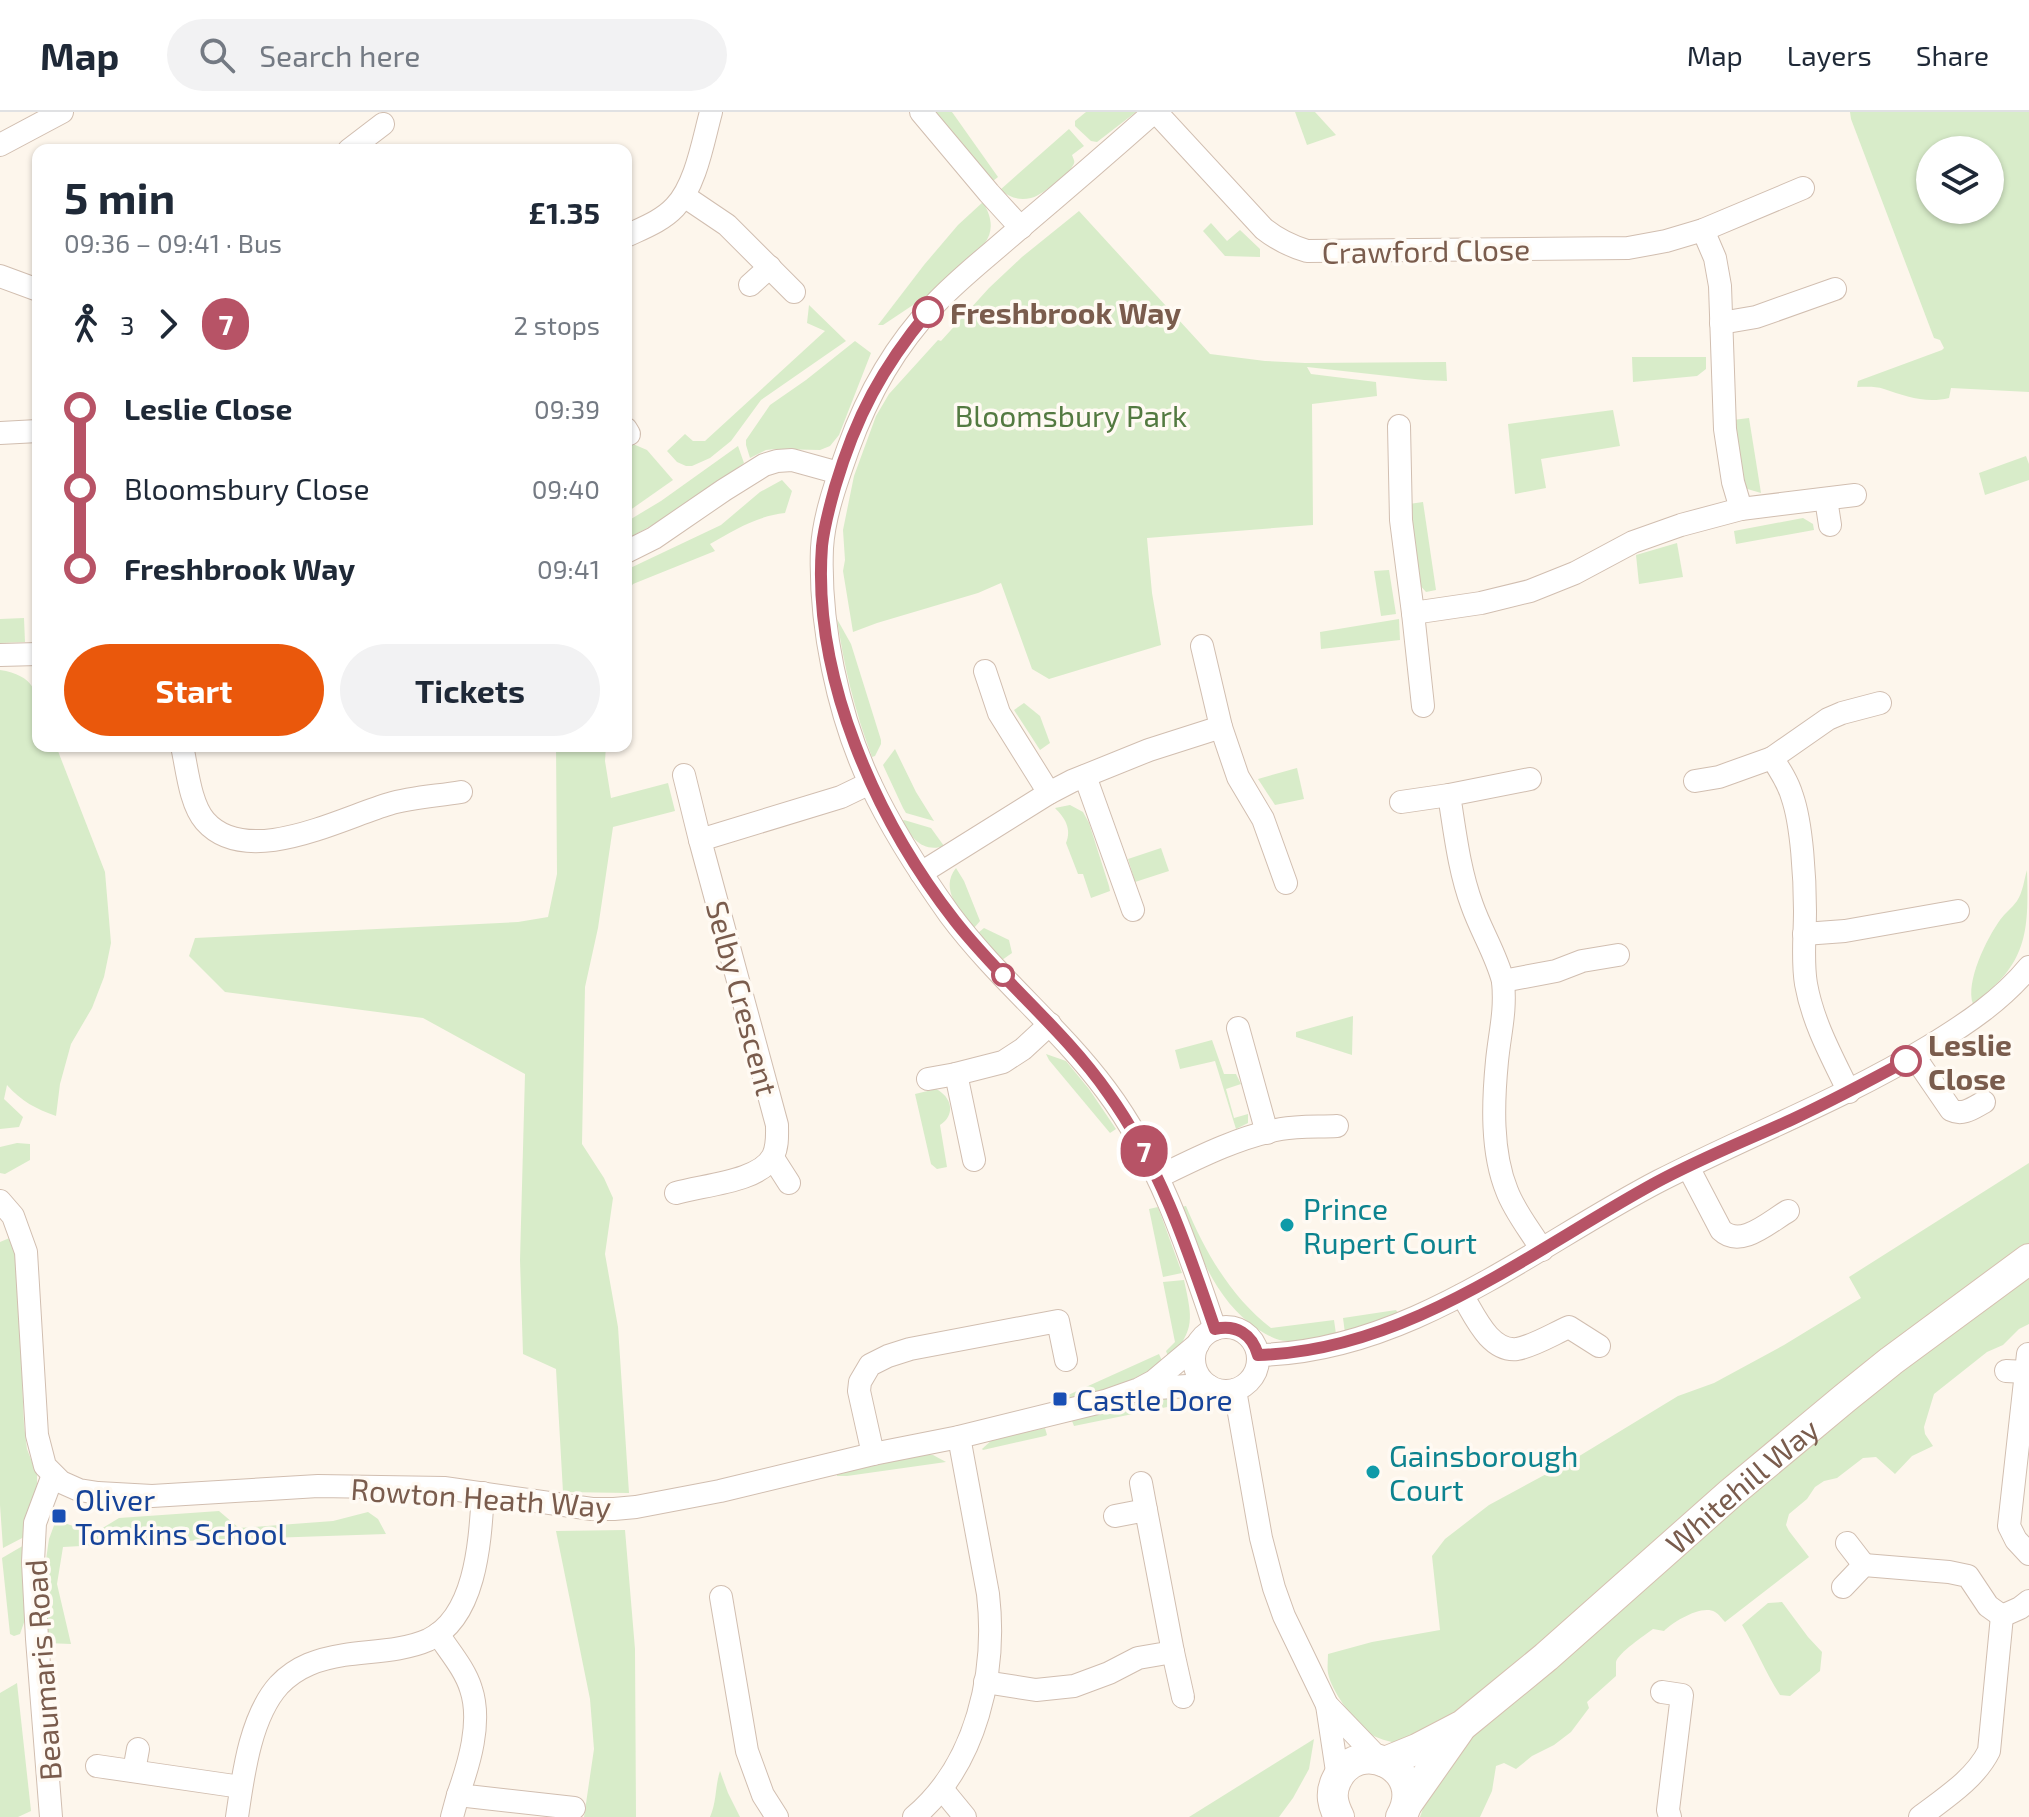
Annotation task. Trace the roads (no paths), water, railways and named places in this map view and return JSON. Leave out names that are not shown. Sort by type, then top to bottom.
[{"type":"main road","name":"Whitehill Way","points":[[1336,1782],[1345,1768],[1355,1762],[1367,1759],[1382,1761],[1417,1749],[1463,1725],[1546,1657],[1822,1417],[1891,1361],[2029,1259]]},
{"type":"main road","name":"Whitehill Way","points":[[1404,1811],[1463,1725]]},
{"type":"main road","points":[[1382,1761],[1395,1768],[1407,1787],[1404,1811]]},
{"type":"main road","points":[[1311,1817],[1336,1782]]},
{"type":"main road","points":[[1336,1782],[1333,1799],[1339,1817]]},
{"type":"street","points":[[0,145],[62,112]]},
{"type":"street","points":[[632,233],[659,220],[674,209],[684,196],[711,112]]},
{"type":"street","points":[[921,112],[1021,228]]},
{"type":"street","points":[[1155,112],[974,267],[933,306],[887,366],[863,410],[830,506],[822,545],[824,610],[838,689],[850,728],[870,783],[894,829],[921,873],[966,934],[1107,1091],[1158,1177],[1215,1329]]},
{"type":"street","name":"Crawford Close","points":[[1155,112],[1264,229],[1290,246],[1307,251],[1628,248],[1703,230],[1803,188]]},
{"type":"street","points":[[357,144],[383,124]]},
{"type":"street","points":[[684,196],[727,225],[794,292]]},
{"type":"street","points":[[1703,230],[1715,258],[1720,286],[1725,429],[1733,482],[1741,509]]},
{"type":"street","points":[[750,285],[770,267]]},
{"type":"street","points":[[0,276],[32,288]]},
{"type":"street","points":[[1721,323],[1756,317],[1835,289]]},
{"type":"street","points":[[1399,426],[1401,520],[1423,706]]},
{"type":"street","points":[[0,433],[32,431]]},
{"type":"street","points":[[632,549],[654,538],[764,465],[792,460],[839,473]]},
{"type":"street","points":[[1413,613],[1481,603],[1530,591],[1575,573],[1633,542],[1681,525],[1741,509],[1855,495]]},
{"type":"street","points":[[1826,499],[1830,525]]},
{"type":"street","points":[[1202,646],[1221,727],[1238,777],[1263,819],[1286,883]]},
{"type":"street","points":[[0,655],[32,654]]},
{"type":"street","points":[[985,671],[999,713],[1049,793]]},
{"type":"street","points":[[1695,781],[1719,777],[1772,758],[1828,719],[1880,703]]},
{"type":"street","points":[[921,873],[1049,793],[1149,750],[1221,727]]},
{"type":"street","points":[[183,752],[192,792],[204,820],[227,837],[240,840],[302,834],[393,803],[461,792]]},
{"type":"street","points":[[1772,758],[1786,779],[1797,819],[1804,888],[1806,982],[1814,1015],[1849,1092]]},
{"type":"street","name":"Selby Crescent","points":[[684,775],[777,1125],[773,1158]]},
{"type":"street","points":[[1085,776],[1133,910]]},
{"type":"street","points":[[1401,802],[1530,779]]},
{"type":"street","points":[[700,840],[841,797],[870,783]]},
{"type":"street","points":[[1449,795],[1472,907],[1499,964],[1503,981],[1505,1007],[1495,1083],[1499,1166],[1517,1213],[1542,1250]]},
{"type":"street","points":[[1804,934],[1845,931],[1943,907]]},
{"type":"street","points":[[1503,981],[1618,955]]},
{"type":"street","points":[[1258,1355],[1296,1352],[1342,1343],[1397,1325],[1462,1295],[1645,1189],[1849,1092],[1914,1056],[1986,1008],[2029,967]]},
{"type":"street","points":[[928,1079],[1003,1062],[1023,1049],[1050,1024]]},
{"type":"street","points":[[1238,1028],[1267,1133]]},
{"type":"street","points":[[1914,1056],[1951,1110],[1962,1113],[1984,1102]]},
{"type":"street","points":[[956,1074],[974,1160]]},
{"type":"street","points":[[1158,1177],[1202,1155],[1267,1133],[1337,1126]]},
{"type":"street","points":[[676,1193],[739,1179],[758,1171],[773,1158],[789,1183]]},
{"type":"street","points":[[1688,1167],[1721,1230],[1728,1236],[1746,1235],[1788,1211]]},
{"type":"street","points":[[0,1201],[13,1216],[26,1252],[37,1435],[45,1466],[53,1475]]},
{"type":"street","points":[[1462,1295],[1490,1338],[1504,1347],[1518,1349],[1569,1318],[1599,1346]]},
{"type":"street","points":[[873,1454],[859,1391],[867,1369],[879,1359],[910,1349],[1058,1321],[1066,1360]]},
{"type":"street","points":[[1228,1327],[1242,1331],[1252,1341],[1258,1355],[1252,1378],[1235,1390],[1219,1390],[1209,1386],[1196,1370],[1194,1354],[1198,1344],[1215,1329],[1228,1327]]},
{"type":"street","name":"Rowton Heath Way","points":[[1139,1389],[1172,1367],[1198,1344]]},
{"type":"street","points":[[2020,1366],[2009,1526],[2022,1547]]},
{"type":"street","name":"Rowton Heath Way","points":[[53,1475],[79,1490],[120,1495],[184,1495],[318,1486],[444,1488],[592,1509],[614,1509],[720,1491],[959,1437],[1096,1404],[1139,1389],[1209,1386]]},
{"type":"street","points":[[1235,1390],[1259,1529],[1274,1588],[1293,1638],[1327,1705],[1382,1761]]},
{"type":"street","points":[[914,1817],[942,1789],[969,1741],[990,1655],[988,1594],[959,1437]]},
{"type":"street","name":"Beaumaris Road","points":[[51,1817],[33,1562],[35,1523],[53,1475]]},
{"type":"street","points":[[1141,1483],[1183,1697]]},
{"type":"street","points":[[237,1817],[241,1787],[259,1720],[272,1694],[295,1671],[326,1659],[414,1645],[438,1634],[459,1609],[470,1586],[483,1493]]},
{"type":"street","points":[[1115,1516],[1146,1510]]},
{"type":"street","points":[[1847,1543],[1864,1565],[1968,1576],[1988,1606],[2002,1616]]},
{"type":"street","points":[[1843,1587],[1864,1565]]},
{"type":"street","points":[[721,1597],[747,1751],[763,1795],[777,1817]]},
{"type":"street","points":[[2002,1616],[2029,1601]]},
{"type":"street","points":[[1920,1817],[1962,1783],[1989,1751],[2002,1616]]},
{"type":"street","points":[[438,1634],[461,1669],[471,1689],[475,1708],[468,1760],[455,1806],[574,1808]]},
{"type":"street","points":[[985,1682],[1036,1690],[1074,1686],[1138,1658],[1173,1652]]},
{"type":"street","points":[[1670,1817],[1676,1688]]},
{"type":"street","points":[[1327,1705],[1336,1782]]},
{"type":"street","points":[[97,1766],[136,1760],[241,1787]]},
{"type":"street","points":[[942,1789],[965,1817]]},
{"type":"place","name":"Freshbrook Way","points":[[928,312]]},
{"type":"place","name":"Leslie Close","points":[[1906,1061]]},
{"type":"place","name":"Prince Rupert Court","points":[[1287,1225]]},
{"type":"place","name":"Castle Dore","points":[[1060,1399]]},
{"type":"place","name":"Gainsborough Court","points":[[1373,1472]]},
{"type":"place","name":"Oliver Tomkins School","points":[[59,1516]]},
{"type":"park label","name":"Bloomsbury Park","points":[[1071,415]]}]
